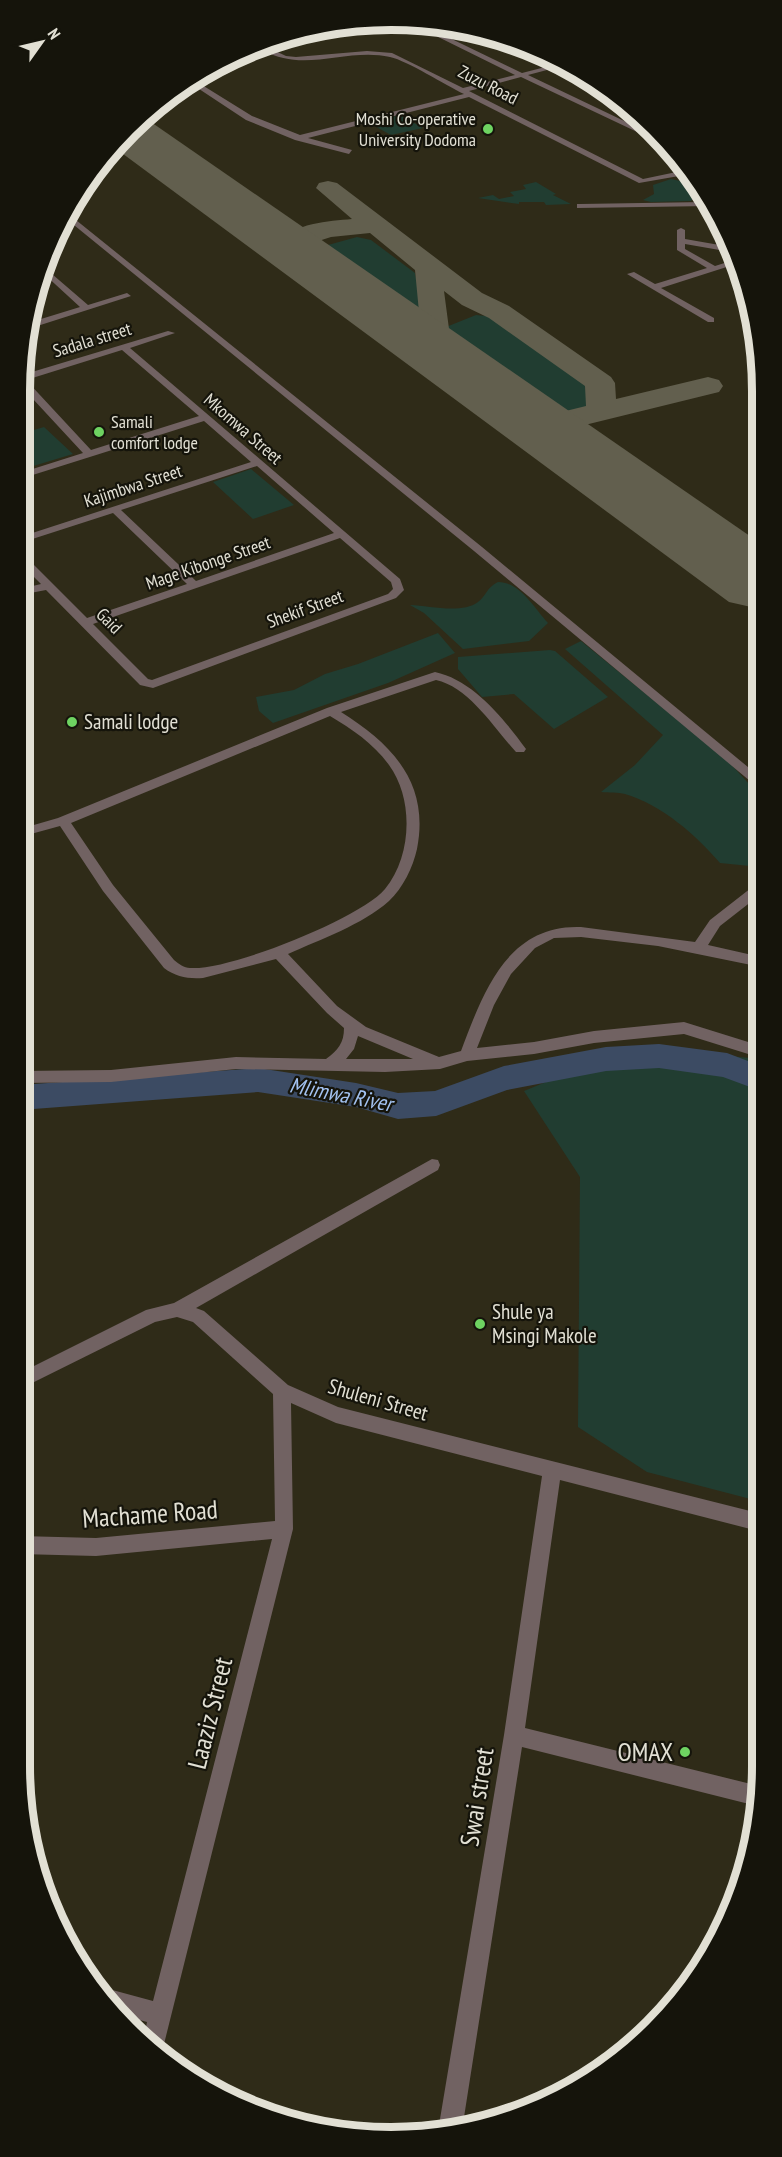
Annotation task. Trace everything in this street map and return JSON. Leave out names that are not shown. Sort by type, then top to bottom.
[{"type":"street","points":[[432,33],[643,133]]},
{"type":"street","name":"Zuzu Road","points":[[270,51],[285,58],[296,59],[367,53],[392,56],[642,181],[679,174]]},
{"type":"street","points":[[464,90],[551,67]]},
{"type":"street","points":[[199,85],[249,118],[298,138],[349,152]]},
{"type":"street","points":[[298,138],[472,94]]},
{"type":"street","points":[[580,206],[699,202]]},
{"type":"street","points":[[73,220],[478,549],[752,776]]},
{"type":"street","points":[[681,230],[681,250],[714,268]]},
{"type":"street","points":[[680,241],[723,249]]},
{"type":"street","points":[[654,287],[729,264]]},
{"type":"street","points":[[723,265],[731,270]]},
{"type":"street","points":[[631,274],[711,320]]},
{"type":"street","points":[[49,275],[86,308]]},
{"type":"street","points":[[37,323],[127,296]]},
{"type":"street","name":"Sadala street","points":[[31,376],[171,333]]},
{"type":"street","name":"Mkomwa Street","points":[[125,348],[341,534]]},
{"type":"street","points":[[30,392],[89,454]]},
{"type":"street","points":[[30,473],[204,418]]},
{"type":"street","name":"Kajimbwa Street","points":[[30,537],[257,463]]},
{"type":"street","points":[[114,509],[194,585]]},
{"type":"street","name":"Mage Kibonge Street","points":[[85,623],[341,534]]},
{"type":"street","name":"Shekif Street","points":[[144,682],[153,684],[392,596],[399,590],[396,581],[341,534]]},
{"type":"street","name":"Gaid","points":[[30,567],[144,682]]},
{"type":"street","points":[[30,590],[48,586]]},
{"type":"street","points":[[30,830],[63,821],[331,711],[427,678],[443,676],[460,685],[520,749]]},
{"type":"street","points":[[63,821],[108,888],[169,964],[183,972],[196,972],[230,968],[278,953],[358,913],[390,893],[404,867],[413,843],[414,812],[395,763],[383,749],[331,711]]},
{"type":"street","points":[[699,948],[715,923],[752,894]]},
{"type":"street","points":[[466,1055],[483,1014],[506,970],[530,944],[545,935],[587,933],[699,948],[752,960]]},
{"type":"street","points":[[278,953],[294,965],[329,1006],[351,1025],[440,1063]]},
{"type":"street","points":[[330,1065],[346,1052],[351,1039],[351,1025]]},
{"type":"street","points":[[30,1077],[111,1076],[236,1063],[385,1066],[440,1063],[466,1055],[534,1048],[594,1037],[684,1028],[752,1049]]},
{"type":"street","points":[[30,1376],[152,1314],[177,1310],[432,1165]]},
{"type":"street","name":"Shuleni Street","points":[[177,1310],[198,1316],[282,1391],[336,1415],[752,1521]]},
{"type":"street","name":"Laaziz Street","points":[[155,2038],[285,1529],[282,1391]]},
{"type":"street","name":"Swai street","points":[[452,2122],[514,1735],[552,1471]]},
{"type":"street","name":"Machame Road","points":[[30,1545],[96,1547],[285,1529]]},
{"type":"street","points":[[514,1735],[751,1794]]},
{"type":"street","points":[[119,2003],[161,2015]]},
{"type":"green space","points":[[400,115],[423,128],[391,135],[369,123]]},
{"type":"green space","points":[[671,179],[685,182],[694,197],[691,201],[651,202],[643,200],[654,194],[653,185]]},
{"type":"green space","points":[[536,182],[556,194],[553,195],[571,204],[546,205],[544,202],[519,202],[519,204],[478,198],[493,195],[499,199],[514,196],[510,192],[526,189],[523,185]]},
{"type":"green space","points":[[357,237],[371,240],[415,273],[422,308],[408,310],[324,250],[328,245]]},
{"type":"green space","points":[[493,314],[593,388],[592,409],[571,414],[554,412],[455,343],[446,327],[476,315]]},
{"type":"green space","points":[[44,427],[73,454],[30,467],[30,431]]},
{"type":"green space","points":[[251,469],[294,505],[253,519],[213,482]]},
{"type":"green space","points":[[498,582],[506,583],[520,591],[548,623],[529,641],[463,649],[424,613],[410,605],[445,608],[471,606]]},
{"type":"green space","points":[[438,633],[455,653],[388,683],[273,723],[259,711],[256,697],[294,690],[325,674],[358,664]]},
{"type":"green space","points":[[581,641],[728,761],[752,787],[752,866],[720,863],[689,832],[652,805],[625,794],[601,792],[635,765],[663,735],[565,649]]},
{"type":"green space","points":[[555,651],[608,697],[554,729],[514,694],[482,697],[458,669],[458,657]]},
{"type":"green space","points":[[631,1047],[752,1058],[752,1499],[647,1472],[578,1427],[580,1177],[524,1091]]},
{"type":"waterway","name":"Mlimwa River","points":[[30,1097],[258,1080],[356,1095],[398,1106],[436,1103],[504,1078],[606,1059],[659,1056],[727,1065],[752,1075]]},
{"type":"taxiway","points":[[328,188],[424,262]]},
{"type":"taxiway","points":[[293,248],[292,243],[307,235],[344,227],[375,225]]},
{"type":"taxiway","points":[[424,262],[472,299],[499,312],[600,383],[602,412]]},
{"type":"taxiway","points":[[424,262],[428,270],[433,315]]},
{"type":"taxiway","points":[[395,321],[416,323],[433,315]]},
{"type":"taxiway","points":[[433,315],[437,344],[444,356]]},
{"type":"taxiway","points":[[602,412],[708,386]]},
{"type":"taxiway","points":[[540,427],[602,412]]},
{"type":"runway","points":[[136,136],[752,577]]},
{"type":"place","name":"Moshi Co-operative University Dodoma","points":[[488,129]]},
{"type":"place","name":"Samali comfort lodge","points":[[99,432]]},
{"type":"place","name":"Samali lodge","points":[[72,722]]},
{"type":"place","name":"Shule ya Msingi Makole","points":[[480,1324]]},
{"type":"place","name":"OMAX","points":[[685,1752]]}]
